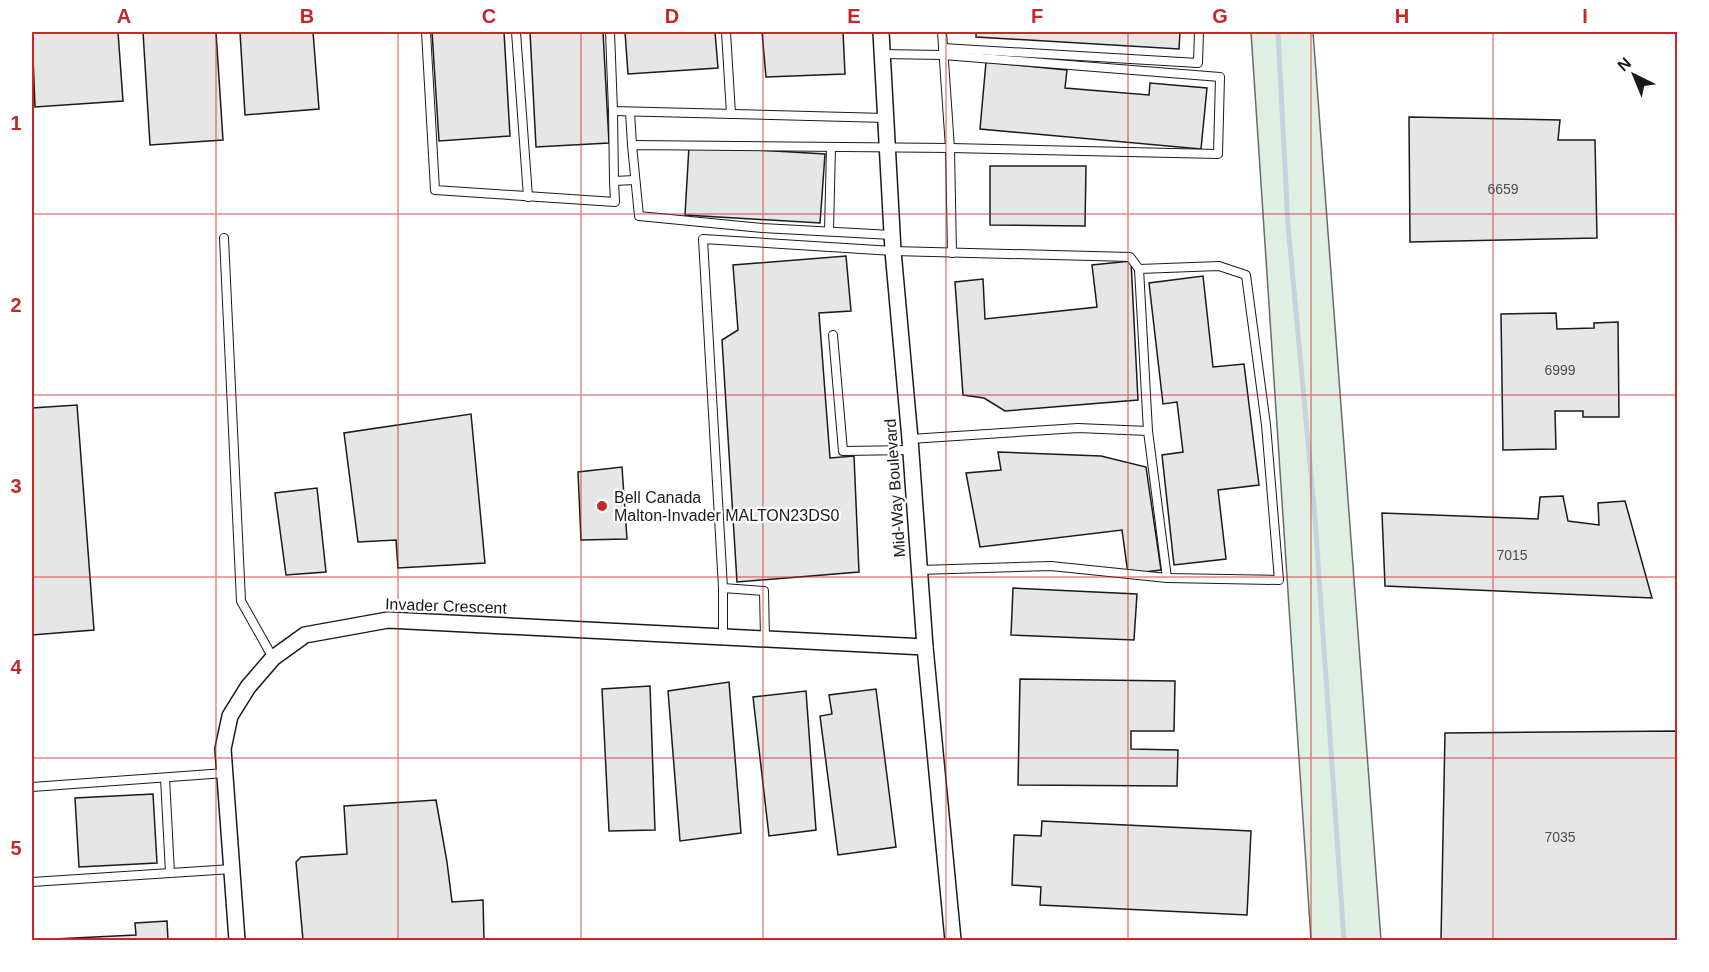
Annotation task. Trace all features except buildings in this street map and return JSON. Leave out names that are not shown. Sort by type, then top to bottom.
[{"type":"street","name":"Mid-Way Boulevard","points":[[881,32],[893,251],[911,444],[924,647],[953,940]]},
{"type":"street","name":"Invader Crescent","points":[[237,940],[223,749],[230,716],[248,687],[273,658],[305,635],[388,620],[924,647]]},
{"type":"lane","points":[[426,32],[435,190],[615,202],[610,32]]},
{"type":"lane","points":[[516,32],[528,197]]},
{"type":"lane","points":[[726,32],[731,114]]},
{"type":"lane","points":[[942,32],[950,148],[952,253]]},
{"type":"lane","points":[[882,54],[943,51],[1198,63],[1199,32]]},
{"type":"lane","points":[[632,145],[950,148],[1218,154],[1220,78],[943,51]]},
{"type":"lane","points":[[613,111],[886,118]]},
{"type":"lane","points":[[630,112],[639,216],[762,228],[892,235]]},
{"type":"lane","points":[[829,231],[831,147]]},
{"type":"lane","points":[[614,181],[635,180]]},
{"type":"lane","points":[[224,238],[241,601],[273,658]]},
{"type":"lane","points":[[723,637],[723,588],[703,239],[893,251],[1130,257],[1139,269],[1148,431],[1167,578]]},
{"type":"lane","points":[[919,570],[1051,566],[1167,578],[1279,580],[1266,424],[1246,275],[1219,266],[1139,269]]},
{"type":"lane","points":[[833,334],[843,451],[1078,428],[1148,431]]},
{"type":"lane","points":[[723,588],[764,591],[765,639]]},
{"type":"lane","points":[[32,787],[225,773]]},
{"type":"lane","points":[[165,778],[170,873]]},
{"type":"lane","points":[[32,882],[232,869]]},
{"type":"green space","points":[[1251,32],[1313,32],[1381,940],[1311,940]]},
{"type":"waterway","points":[[1278,32],[1288,225],[1315,518],[1344,940]]},
{"type":"place","name":"Bell Canada Malton-Invader MALTON23DS0","points":[[602,506]]}]
